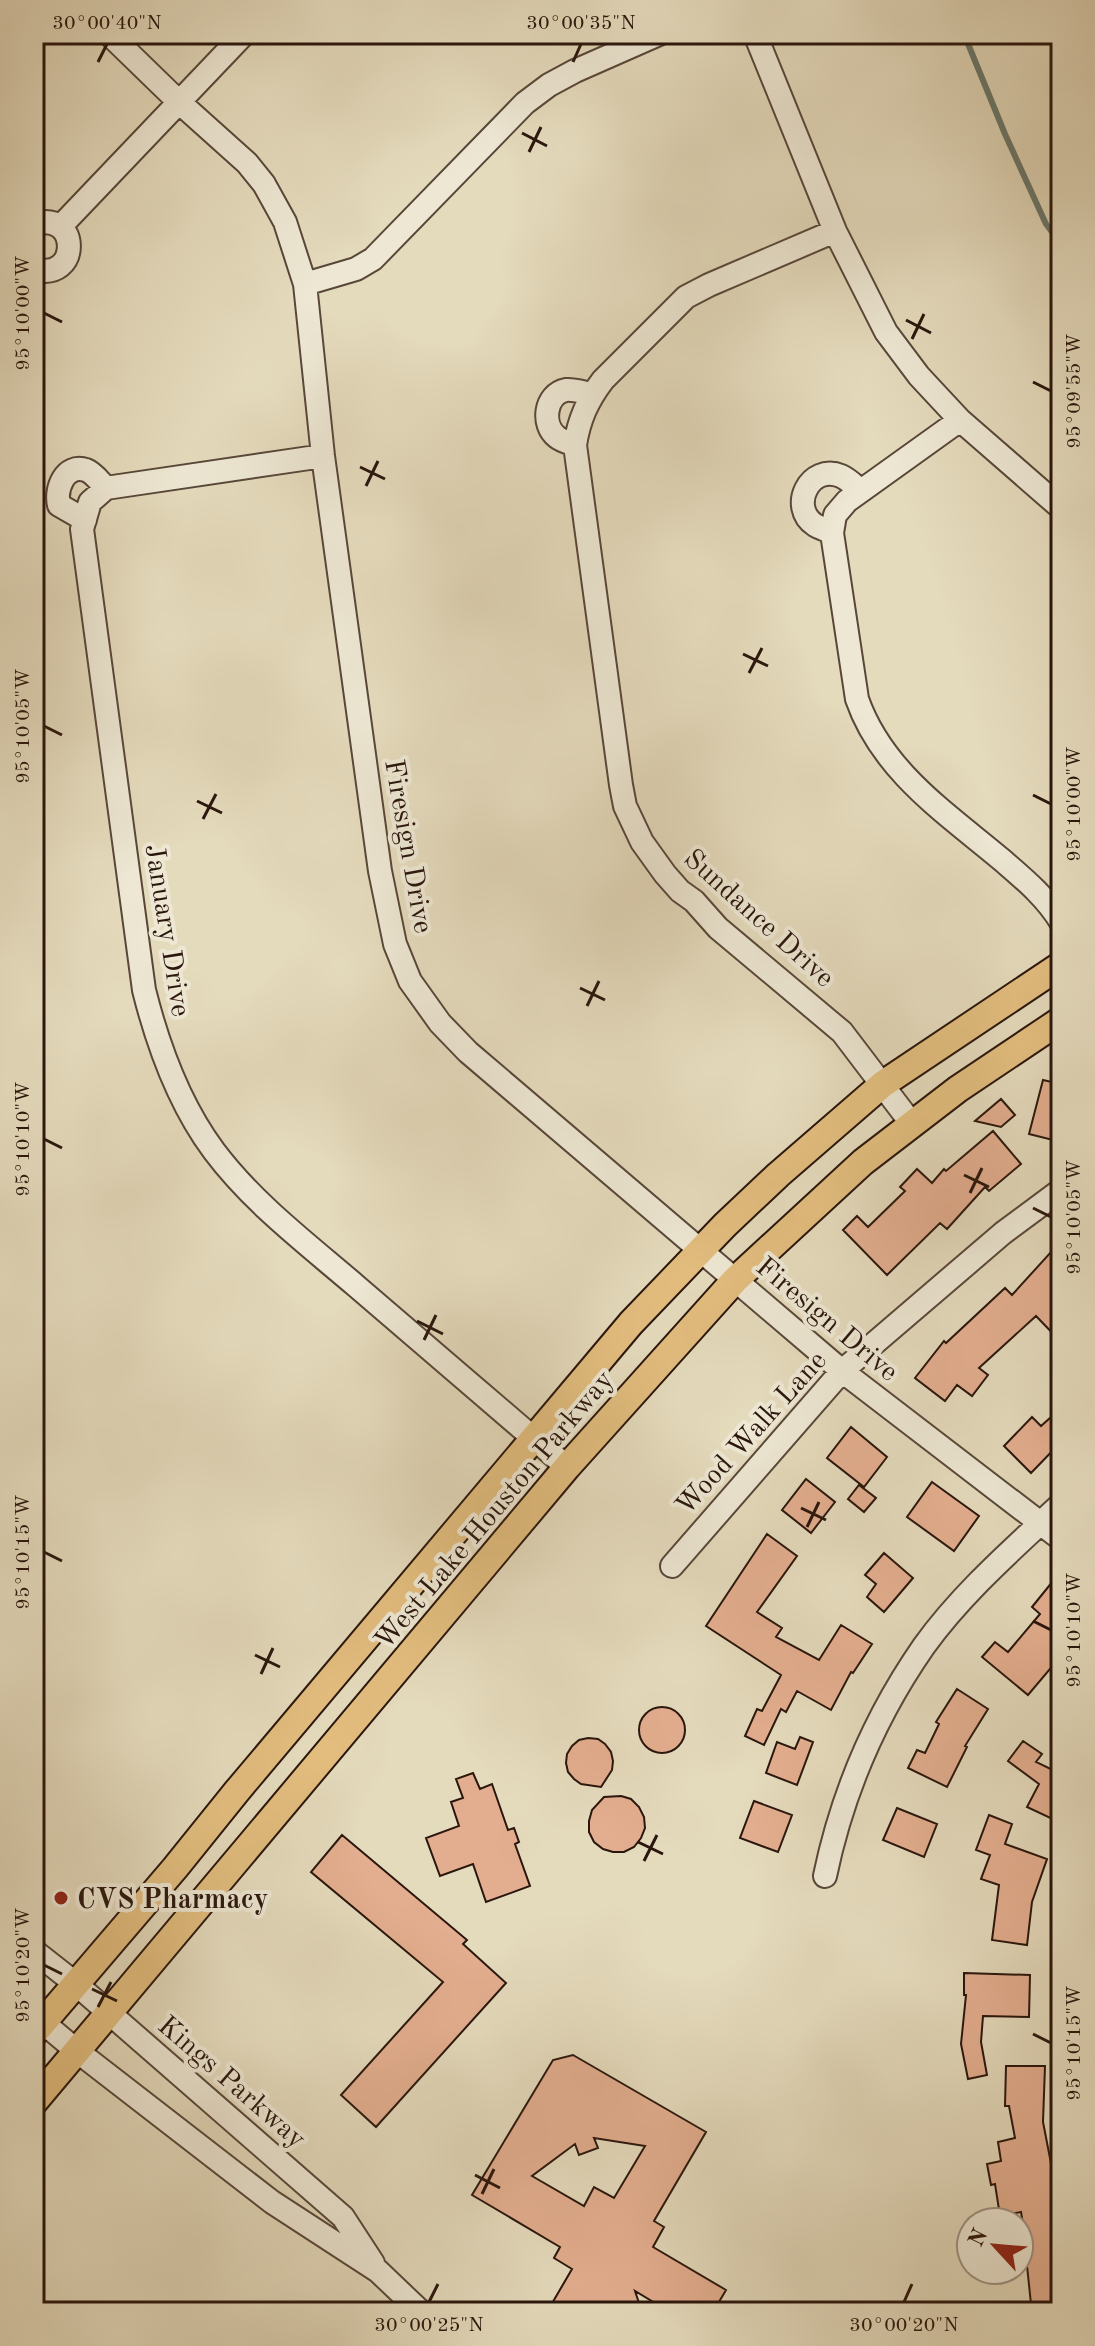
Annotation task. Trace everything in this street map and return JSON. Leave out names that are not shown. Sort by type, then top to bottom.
[{"type":"main road","name":"West Lake Houston Parkway","points":[[37,2023],[76,1984],[533,1438],[631,1323],[699,1250],[778,1175],[883,1084],[1061,965]]},
{"type":"main road","name":"West Lake Houston Parkway","points":[[34,2102],[567,1467],[735,1280],[863,1162],[958,1089],[1061,1020]]},
{"type":"main road","points":[[376,1628],[409,1656]]},
{"type":"street","name":"Firesign Drive","points":[[109,34],[247,163],[264,184],[285,222],[305,284],[323,456],[380,871],[395,944],[410,981],[440,1023],[468,1052],[842,1371],[1061,1539]]},
{"type":"street","points":[[60,227],[244,34]]},
{"type":"street","points":[[305,284],[356,269],[373,259],[525,103],[549,85],[659,34]]},
{"type":"street","points":[[755,34],[835,231],[886,332],[919,376],[960,420],[1061,508]]},
{"type":"street","points":[[34,224],[44,222],[60,227],[69,248],[64,262],[51,271],[34,269]]},
{"type":"street","name":"Sundance Drive","points":[[835,231],[686,297],[592,394],[578,423],[575,445],[621,785],[625,806],[642,842],[680,891],[694,901],[718,928],[842,1032],[912,1124]]},
{"type":"street","points":[[575,445],[557,437],[552,431],[546,416],[550,403],[556,395],[566,390],[592,394]]},
{"type":"street","points":[[960,420],[847,501],[835,515],[832,533],[857,699],[865,724],[907,780],[1032,885],[1061,922]]},
{"type":"street","points":[[106,488],[89,471],[80,469],[69,473],[59,484],[59,505],[85,520],[90,502],[106,488],[323,456]]},
{"type":"street","points":[[832,533],[814,525],[803,509],[805,489],[811,480],[821,474],[841,476],[861,491]]},
{"type":"street","name":"January Drive","points":[[85,520],[82,529],[144,990],[155,1032],[176,1082],[213,1150],[260,1204],[567,1467]]},
{"type":"street","name":"Wood Walk Lane","points":[[672,1566],[842,1371],[1003,1233],[1061,1190]]},
{"type":"street","points":[[825,1876],[831,1845],[845,1803],[871,1736],[892,1695],[926,1644],[963,1599],[1061,1504]]},
{"type":"street","name":"Kings Parkway","points":[[34,1951],[343,2217],[378,2271]]},
{"type":"street","name":"Kings Parkway","points":[[37,2023],[272,2202],[378,2271],[421,2312]]},
{"type":"building","points":[[1043,1080],[1061,1084],[1058,1113],[1061,1114],[1061,1142],[1029,1134]]},
{"type":"building","points":[[1001,1099],[1015,1115],[1001,1127],[975,1121]]},
{"type":"building","points":[[993,1131],[1021,1164],[989,1191],[985,1187],[947,1229],[940,1223],[887,1275],[843,1230],[857,1216],[868,1227],[905,1191],[900,1187],[917,1169],[932,1183],[944,1169],[946,1171]]},
{"type":"building","points":[[1061,1241],[1061,1342],[1036,1316],[979,1368],[988,1375],[972,1396],[957,1385],[945,1401],[915,1378],[944,1341],[946,1343],[1005,1288],[1012,1295]]},
{"type":"building","points":[[1061,1408],[1061,1442],[1031,1473],[1004,1446],[1032,1417],[1041,1426]]},
{"type":"building","points":[[851,1427],[887,1457],[864,1487],[827,1458]]},
{"type":"building","points":[[806,1479],[835,1502],[811,1533],[782,1510]]},
{"type":"building","points":[[932,1482],[979,1516],[954,1551],[907,1517]]},
{"type":"building","points":[[859,1485],[876,1498],[864,1512],[848,1499]]},
{"type":"building","points":[[767,1534],[797,1556],[757,1612],[782,1628],[776,1637],[819,1660],[841,1625],[872,1644],[851,1672],[831,1710],[797,1691],[786,1712],[781,1709],[764,1745],[745,1736],[757,1709],[762,1711],[781,1675],[706,1626]]},
{"type":"building","points":[[884,1553],[913,1578],[884,1612],[867,1597],[876,1584],[865,1575]]},
{"type":"building","points":[[1061,1571],[1061,1656],[1028,1695],[982,1657],[995,1642],[1008,1652],[1040,1614],[1032,1607]]},
{"type":"building","points":[[957,1689],[988,1709],[965,1746],[947,1787],[908,1768],[917,1750],[925,1753],[939,1724],[936,1722]]},
{"type":"building","points":[[662,1707],[678,1714],[685,1730],[678,1746],[662,1753],[646,1746],[639,1730],[646,1714]]},
{"type":"building","points":[[800,1737],[813,1742],[797,1785],[766,1773],[777,1742],[795,1749]]},
{"type":"building","points":[[598,1739],[611,1752],[612,1770],[601,1787],[581,1784],[568,1772],[567,1754],[579,1740]]},
{"type":"building","points":[[1023,1741],[1042,1754],[1036,1762],[1061,1774],[1061,1823],[1027,1807],[1039,1784],[1008,1761]]},
{"type":"building","points":[[473,1773],[480,1789],[492,1784],[508,1830],[514,1828],[519,1842],[515,1844],[530,1886],[486,1902],[473,1864],[440,1876],[426,1838],[459,1826],[451,1802],[463,1798],[456,1779]]},
{"type":"building","points":[[604,1797],[631,1799],[639,1807],[645,1828],[634,1847],[624,1852],[613,1852],[594,1842],[589,1832],[589,1821],[592,1810]]},
{"type":"building","points":[[754,1801],[792,1815],[778,1852],[740,1838]]},
{"type":"building","points":[[897,1808],[937,1824],[924,1857],[883,1840]]},
{"type":"building","points":[[989,1815],[1012,1824],[1005,1844],[1047,1859],[1032,1902],[1027,1945],[992,1940],[999,1885],[981,1879],[990,1855],[976,1850]]},
{"type":"building","points":[[342,1835],[467,1940],[463,1944],[506,1983],[376,2127],[341,2095],[443,1982],[311,1872]]},
{"type":"building","points":[[964,1973],[1030,1975],[1029,2017],[983,2016],[981,2042],[987,2075],[968,2079],[961,2044],[966,1995]]},
{"type":"building","points":[[573,2055],[706,2132],[654,2221],[664,2227],[653,2247],[726,2290],[713,2312],[670,2312],[635,2291],[642,2312],[547,2312],[572,2269],[554,2258],[560,2247],[472,2195],[553,2060]],"holes":[[[594,2138],[645,2146],[614,2198],[594,2187],[584,2206],[532,2176],[575,2144],[579,2155],[598,2148]]]},
{"type":"building","points":[[1006,2066],[1045,2066],[1043,2122],[1055,2184],[1061,2183],[1061,2225],[1055,2226],[1061,2301],[1031,2304],[1029,2286],[1035,2286],[1035,2206],[998,2206],[995,2184],[991,2185],[987,2164],[1001,2161],[998,2142],[1015,2138],[1009,2106],[1005,2106]]},
{"type":"waterway","points":[[964,34],[1046,224],[1061,244]]},
{"type":"place","name":"CVS Pharmacy","points":[[61,1898]]}]
